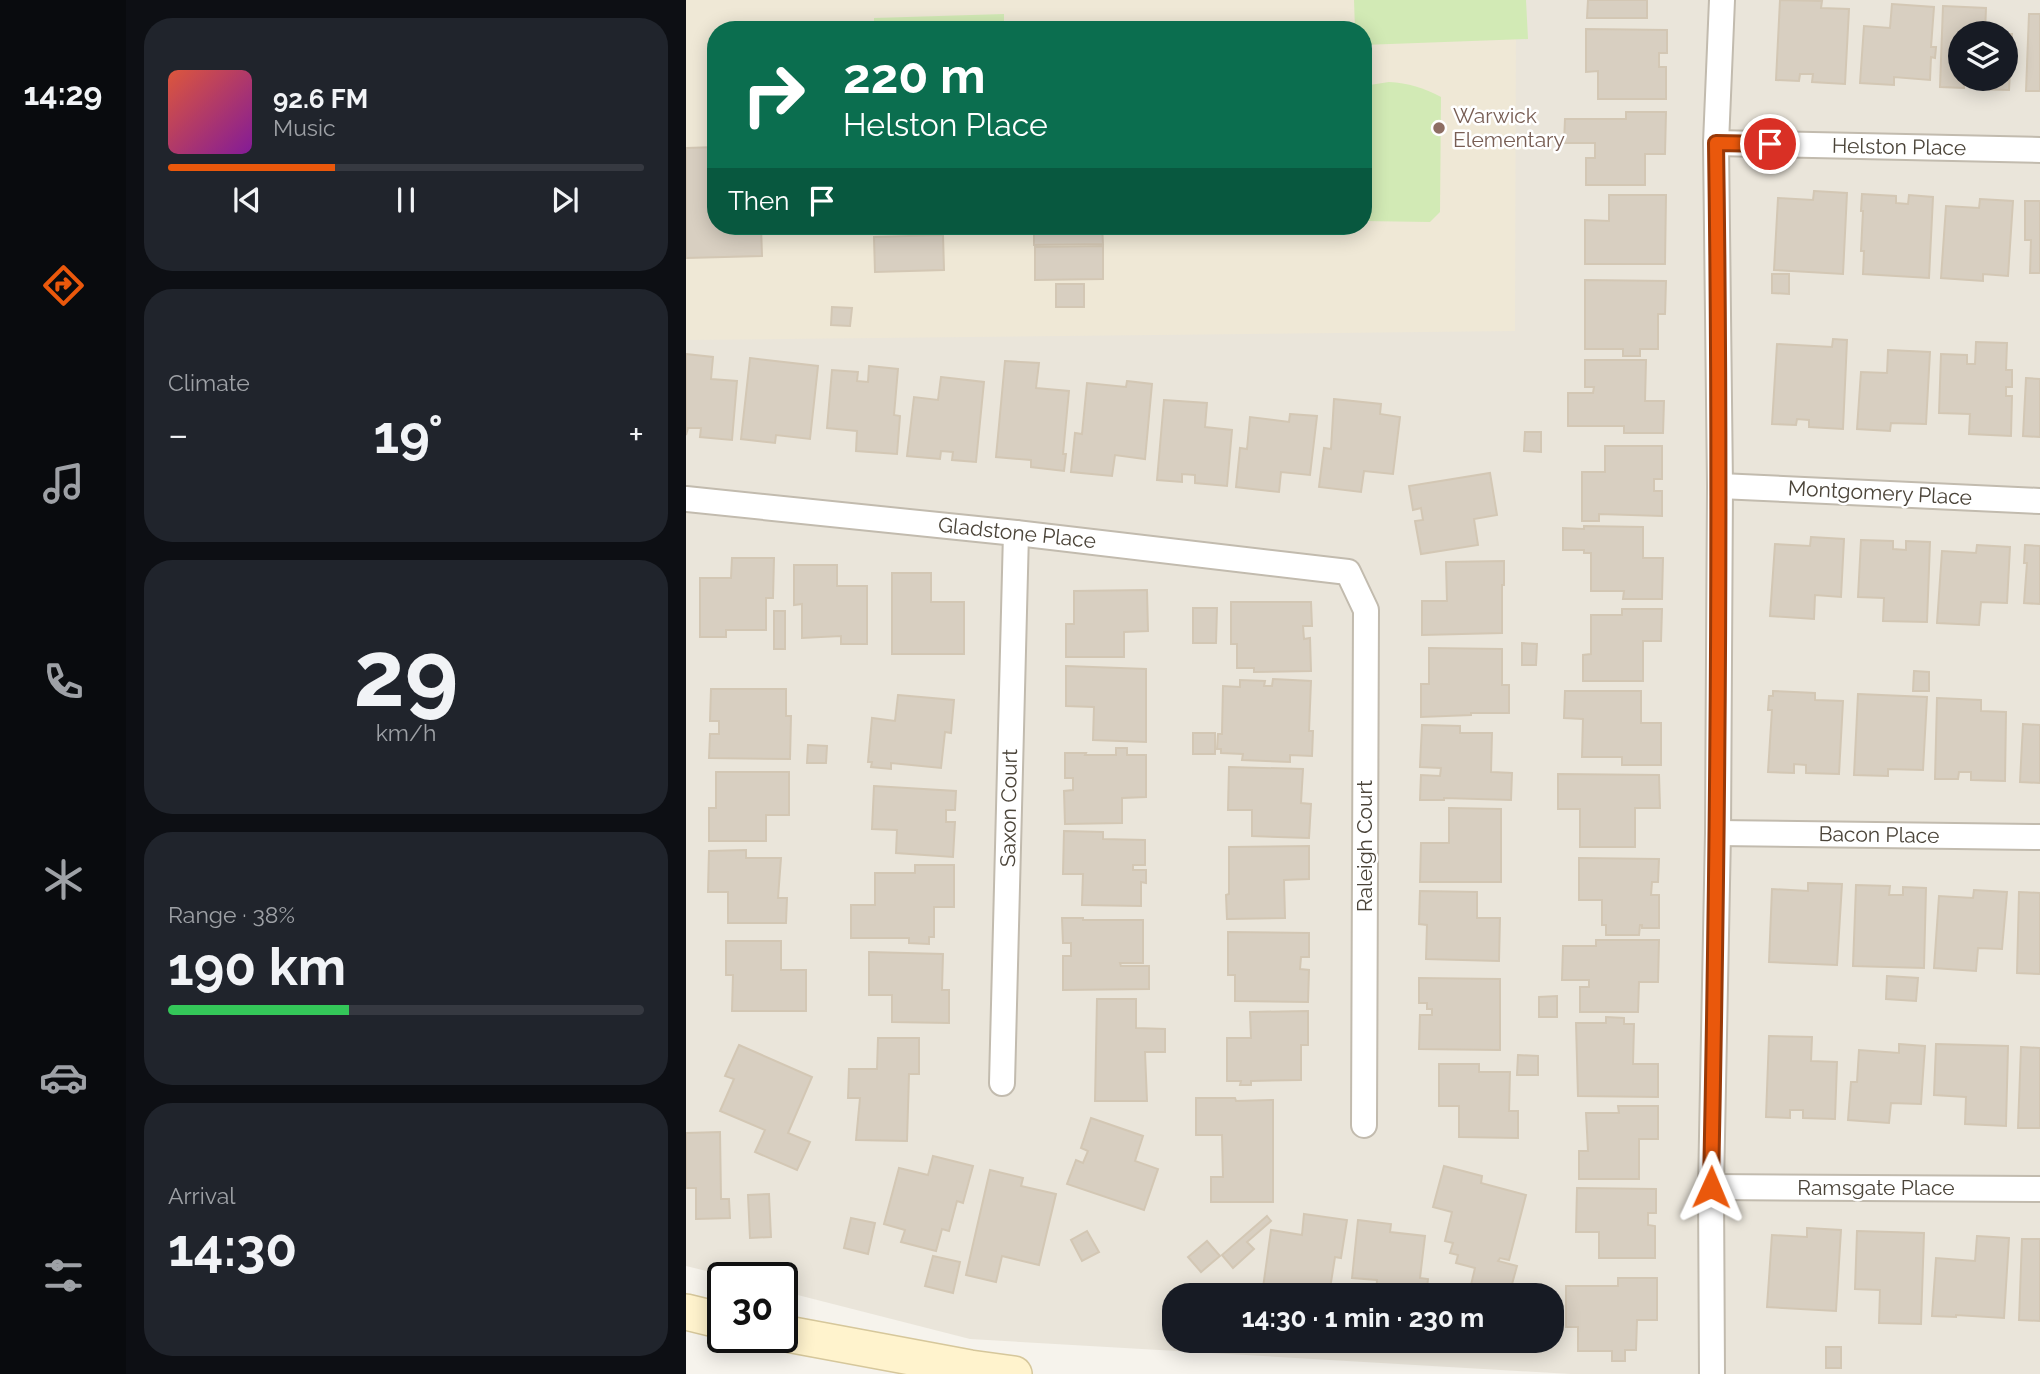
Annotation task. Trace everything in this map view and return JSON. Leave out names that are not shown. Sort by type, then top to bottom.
[{"type":"main road","points":[[686,1312],[707,1317]]},
{"type":"main road","points":[[798,1336],[1014,1374]]},
{"type":"street","points":[[1712,1374],[1711,1187],[1720,486],[1716,143],[1722,0]]},
{"type":"street","name":"Helston Place","points":[[1716,143],[2040,150]]},
{"type":"street","name":"Montgomery Place","points":[[1720,486],[2040,501]]},
{"type":"street","name":"Gladstone Place","points":[[686,499],[1016,533],[1348,572]]},
{"type":"street","name":"Saxon Court","points":[[1002,1083],[1016,533]]},
{"type":"street","name":"Raleigh Court","points":[[1348,572],[1366,610],[1364,1125]]},
{"type":"street","name":"Bacon Place","points":[[1717,833],[2040,837]]},
{"type":"street","name":"Ramsgate Place","points":[[1711,1187],[2040,1189]]},
{"type":"shaded area","points":[[686,0],[2040,0],[2040,1374],[1571,1374],[1210,1353],[1564,1353],[1564,1283],[1162,1283],[1162,1350],[970,1339],[798,1295],[798,1262],[707,1262],[707,1271],[686,1266]]},
{"type":"shaded area","name":"Warwick Elementary","points":[[686,0],[1516,0],[1515,331],[686,340]]},
{"type":"green space","points":[[1354,0],[1526,0],[1528,39],[1372,45],[1372,21],[1355,21]]},
{"type":"green space","points":[[1004,14],[1004,21],[874,21],[874,18]]},
{"type":"green space","points":[[1389,82],[1416,86],[1441,97],[1440,212],[1430,222],[1372,221],[1372,85]]},
{"type":"building","points":[[1588,0],[1647,0],[1647,18],[1587,18]]},
{"type":"building","points":[[1780,0],[1822,1],[1821,8],[1849,9],[1845,84],[1812,82],[1813,74],[1800,74],[1799,81],[1776,80]]},
{"type":"building","points":[[1892,4],[1934,7],[1931,47],[1936,47],[1935,58],[1931,57],[1930,80],[1894,77],[1894,85],[1860,83],[1864,26],[1890,28]]},
{"type":"building","points":[[1943,6],[1986,8],[1985,21],[1948,21],[1948,87],[1940,87]]},
{"type":"building","points":[[2029,14],[2040,14],[2040,91],[2026,91]]},
{"type":"building","points":[[1586,29],[1667,30],[1667,53],[1659,53],[1659,67],[1666,67],[1666,99],[1598,99],[1598,71],[1586,72]]},
{"type":"building","points":[[1626,112],[1666,112],[1665,154],[1645,154],[1645,185],[1586,185],[1586,158],[1595,158],[1595,143],[1564,143],[1565,119],[1626,119]]},
{"type":"building","points":[[707,147],[707,235],[761,235],[762,256],[686,258],[686,148]]},
{"type":"building","points":[[1814,191],[1847,193],[1843,274],[1774,270],[1778,198],[1813,200]]},
{"type":"building","points":[[1862,194],[1896,196],[1896,203],[1908,204],[1909,195],[1933,197],[1929,278],[1863,274]]},
{"type":"building","points":[[1609,195],[1666,195],[1665,264],[1585,264],[1585,220],[1609,221]]},
{"type":"building","points":[[1980,199],[2013,201],[2008,276],[1983,274],[1983,281],[1941,278],[1946,206],[1979,208]]},
{"type":"building","points":[[2025,201],[2040,201],[2040,273],[2030,273],[2031,240],[2025,240]]},
{"type":"building","points":[[943,235],[944,270],[875,272],[874,237]]},
{"type":"building","points":[[1034,235],[1102,235],[1103,244],[1034,245]]},
{"type":"building","points":[[1103,246],[1103,279],[1035,280],[1035,247]]},
{"type":"building","points":[[1772,274],[1789,274],[1789,294],[1772,293]]},
{"type":"building","points":[[1585,280],[1666,281],[1665,314],[1658,314],[1658,349],[1640,349],[1640,356],[1623,356],[1623,349],[1585,349]]},
{"type":"building","points":[[1056,284],[1084,284],[1084,307],[1056,307]]},
{"type":"building","points":[[832,307],[852,308],[850,326],[831,325]]},
{"type":"building","points":[[1833,339],[1847,340],[1843,429],[1809,427],[1809,420],[1797,419],[1796,425],[1772,424],[1777,344],[1832,347]]},
{"type":"building","points":[[1976,342],[2007,343],[2006,370],[2012,370],[2012,387],[2006,387],[2006,396],[2012,396],[2011,436],[1969,434],[1970,414],[1939,413],[1941,354],[1967,355],[1967,364],[1975,364]]},
{"type":"building","points":[[1888,350],[1930,352],[1926,424],[1891,423],[1890,431],[1857,429],[1861,372],[1887,373]]},
{"type":"building","points":[[686,354],[713,357],[711,379],[737,381],[732,440],[700,437],[701,428],[688,428],[686,435]]},
{"type":"building","points":[[750,358],[818,366],[810,439],[776,435],[775,443],[741,439]]},
{"type":"building","points":[[1585,360],[1646,360],[1645,401],[1664,401],[1663,433],[1624,433],[1624,426],[1568,426],[1568,393],[1593,393],[1594,387],[1585,387]]},
{"type":"building","points":[[1005,361],[1039,363],[1036,388],[1069,391],[1064,471],[1031,467],[1031,460],[996,457]]},
{"type":"building","points":[[869,366],[898,369],[894,415],[900,416],[897,454],[856,451],[857,431],[827,428],[832,370],[858,372],[857,381],[868,382]]},
{"type":"building","points":[[941,377],[984,382],[976,462],[952,460],[953,452],[941,451],[940,459],[907,456],[914,397],[938,400]]},
{"type":"building","points":[[2026,378],[2040,379],[2040,437],[2023,436]]},
{"type":"building","points":[[1127,381],[1152,384],[1145,459],[1115,455],[1112,476],[1071,472],[1075,433],[1082,434],[1087,383],[1126,387]]},
{"type":"building","points":[[1334,399],[1381,404],[1380,414],[1400,417],[1393,474],[1364,471],[1361,492],[1319,487],[1324,448],[1331,449]]},
{"type":"building","points":[[1164,400],[1207,403],[1205,427],[1232,430],[1227,486],[1195,483],[1195,475],[1182,474],[1182,482],[1157,480]]},
{"type":"building","points":[[1290,414],[1317,416],[1310,475],[1281,472],[1279,492],[1236,487],[1240,448],[1247,449],[1250,417],[1289,422]]},
{"type":"building","points":[[1525,432],[1541,432],[1541,452],[1524,451]]},
{"type":"building","points":[[1605,446],[1662,446],[1662,479],[1654,479],[1654,491],[1662,491],[1662,516],[1599,514],[1599,521],[1582,521],[1582,472],[1605,472]]},
{"type":"building","points":[[1490,473],[1497,515],[1474,519],[1478,545],[1421,554],[1415,521],[1423,520],[1421,508],[1413,510],[1409,486]]},
{"type":"building","points":[[1584,526],[1643,527],[1643,558],[1663,558],[1662,599],[1623,599],[1624,591],[1591,591],[1591,553],[1584,553],[1584,550],[1563,550],[1563,528],[1584,529]]},
{"type":"building","points":[[1811,537],[1844,539],[1841,597],[1815,595],[1814,619],[1770,616],[1775,544],[1810,546]]},
{"type":"building","points":[[1861,540],[1893,541],[1893,549],[1906,550],[1906,541],[1930,542],[1927,622],[1883,621],[1884,598],[1858,597]]},
{"type":"building","points":[[1977,545],[2010,547],[2007,603],[1981,602],[1979,625],[1937,623],[1942,551],[1976,553]]},
{"type":"building","points":[[2025,545],[2040,546],[2040,604],[2024,603],[2027,563],[2024,563]]},
{"type":"building","points":[[732,558],[774,558],[773,598],[766,598],[766,630],[726,630],[726,637],[700,637],[700,578],[731,578]]},
{"type":"building","points":[[1504,561],[1502,633],[1422,635],[1422,601],[1447,601],[1446,562]]},
{"type":"building","points":[[794,565],[837,565],[837,586],[867,586],[867,644],[841,644],[841,636],[802,638],[802,604],[794,605]]},
{"type":"building","points":[[892,573],[931,573],[931,602],[964,602],[964,654],[892,654]]},
{"type":"building","points":[[1147,590],[1148,631],[1124,632],[1124,657],[1066,657],[1066,624],[1074,624],[1074,591]]},
{"type":"building","points":[[1231,602],[1311,602],[1312,626],[1303,626],[1304,639],[1310,638],[1311,671],[1254,672],[1254,668],[1237,668],[1237,644],[1231,644]]},
{"type":"building","points":[[1193,608],[1217,608],[1216,643],[1193,643]]},
{"type":"building","points":[[1622,609],[1662,609],[1661,641],[1643,641],[1643,681],[1583,681],[1583,655],[1591,654],[1591,615],[1622,615]]},
{"type":"building","points":[[774,611],[785,611],[785,649],[774,649]]},
{"type":"building","points":[[1522,643],[1537,644],[1536,665],[1522,665]]},
{"type":"building","points":[[1429,648],[1502,649],[1502,685],[1509,685],[1509,713],[1421,717],[1421,684],[1429,684]]},
{"type":"building","points":[[1066,666],[1146,669],[1146,742],[1093,740],[1094,707],[1066,706]]},
{"type":"building","points":[[1914,671],[1929,672],[1929,691],[1913,691]]},
{"type":"building","points":[[1273,679],[1311,681],[1309,731],[1313,731],[1312,756],[1290,755],[1290,762],[1242,760],[1243,754],[1221,753],[1221,749],[1217,749],[1218,734],[1222,734],[1223,686],[1240,687],[1240,680],[1265,681],[1264,686],[1272,686]]},
{"type":"building","points":[[711,689],[786,689],[786,716],[791,716],[790,759],[709,758],[710,734],[719,734],[719,721],[710,721]]},
{"type":"building","points":[[1565,691],[1641,691],[1641,723],[1661,723],[1661,765],[1622,765],[1622,757],[1582,757],[1583,719],[1564,718]]},
{"type":"building","points":[[1773,691],[1815,693],[1815,700],[1843,701],[1839,774],[1806,773],[1806,765],[1794,764],[1794,773],[1768,772],[1772,710],[1768,710],[1769,696],[1773,696]]},
{"type":"building","points":[[1858,694],[1927,697],[1923,770],[1888,769],[1888,776],[1854,775]]},
{"type":"building","points":[[898,695],[954,700],[951,733],[945,732],[941,768],[891,763],[891,769],[871,767],[872,762],[868,762],[872,718],[895,721]]},
{"type":"building","points":[[1937,698],[1981,700],[1981,711],[2006,712],[2005,781],[1971,780],[1971,772],[1959,772],[1958,779],[1935,779]]},
{"type":"building","points":[[2023,724],[2040,725],[2040,783],[2020,782]]},
{"type":"building","points":[[1422,725],[1460,726],[1460,733],[1492,733],[1491,772],[1512,773],[1511,800],[1420,800],[1421,775],[1440,776],[1441,768],[1420,767]]},
{"type":"building","points":[[1193,733],[1215,733],[1215,754],[1193,754]]},
{"type":"building","points":[[808,745],[827,746],[826,763],[807,763]]},
{"type":"building","points":[[1116,748],[1127,748],[1127,755],[1146,755],[1146,797],[1122,798],[1122,823],[1065,824],[1064,791],[1073,790],[1073,778],[1065,778],[1065,753],[1116,755]]},
{"type":"building","points":[[1229,767],[1303,769],[1301,803],[1311,804],[1309,838],[1252,836],[1252,810],[1228,810]]},
{"type":"building","points":[[716,772],[789,772],[789,815],[766,815],[766,841],[709,841],[709,808],[716,808]]},
{"type":"building","points":[[1558,774],[1659,775],[1660,808],[1635,808],[1635,847],[1580,847],[1580,809],[1558,809]]},
{"type":"building","points":[[874,786],[956,791],[955,810],[946,810],[946,822],[955,822],[953,857],[896,853],[897,830],[872,829]]},
{"type":"building","points":[[1449,808],[1501,809],[1501,882],[1420,882],[1421,843],[1449,843]]},
{"type":"building","points":[[1064,831],[1103,832],[1103,839],[1145,840],[1145,865],[1133,865],[1133,870],[1146,870],[1146,883],[1141,882],[1141,906],[1082,905],[1083,874],[1063,874]]},
{"type":"building","points":[[1309,846],[1309,879],[1284,880],[1285,918],[1227,919],[1229,847]]},
{"type":"building","points":[[746,850],[746,858],[781,858],[778,898],[787,898],[786,923],[728,923],[728,892],[708,892],[709,851]]},
{"type":"building","points":[[1579,858],[1659,859],[1658,882],[1652,882],[1651,895],[1659,895],[1659,928],[1642,928],[1640,925],[1639,935],[1606,935],[1606,925],[1602,925],[1602,900],[1579,900]]},
{"type":"building","points":[[915,865],[954,865],[954,907],[934,907],[934,937],[929,937],[929,944],[909,943],[909,938],[851,938],[851,905],[875,905],[875,873],[915,873]]},
{"type":"building","points":[[1808,883],[1842,884],[1837,965],[1769,962],[1772,889],[1808,891]]},
{"type":"building","points":[[1856,885],[1890,886],[1889,895],[1903,895],[1903,887],[1926,888],[1924,968],[1853,966]]},
{"type":"building","points":[[1974,890],[2007,892],[2002,949],[1978,948],[1976,971],[1934,968],[1939,896],[1973,898]]},
{"type":"building","points":[[1420,891],[1477,892],[1477,918],[1500,918],[1499,961],[1426,959],[1427,925],[1419,924]]},
{"type":"building","points":[[2019,892],[2040,893],[2040,974],[2017,973]]},
{"type":"building","points":[[1062,918],[1143,920],[1143,963],[1120,963],[1121,966],[1149,966],[1149,989],[1063,990],[1063,956],[1071,956],[1071,943],[1063,943]]},
{"type":"building","points":[[1228,932],[1309,933],[1309,957],[1301,957],[1300,969],[1309,970],[1308,1002],[1235,1001],[1235,975],[1228,975]]},
{"type":"building","points":[[1596,940],[1659,940],[1658,982],[1639,982],[1638,1012],[1580,1012],[1580,987],[1589,987],[1589,980],[1562,980],[1563,946],[1596,946]]},
{"type":"building","points":[[726,941],[781,941],[781,970],[806,970],[806,1011],[732,1011],[733,975],[726,975]]},
{"type":"building","points":[[869,952],[943,954],[942,990],[949,990],[949,1023],[892,1022],[892,995],[869,995]]},
{"type":"building","points":[[1887,976],[1918,978],[1916,1001],[1886,999]]},
{"type":"building","points":[[1419,978],[1500,979],[1500,1050],[1419,1049],[1420,1015],[1432,1015],[1432,1009],[1427,1009],[1427,1003],[1419,1003]]},
{"type":"building","points":[[1557,996],[1557,1017],[1539,1017],[1539,997]]},
{"type":"building","points":[[1097,999],[1136,999],[1136,1028],[1165,1029],[1165,1052],[1145,1052],[1147,1101],[1095,1101]]},
{"type":"building","points":[[1308,1011],[1308,1045],[1301,1045],[1301,1080],[1251,1081],[1251,1085],[1240,1085],[1241,1081],[1227,1081],[1227,1038],[1251,1038],[1250,1012]]},
{"type":"building","points":[[1606,1017],[1624,1018],[1624,1024],[1634,1024],[1633,1064],[1658,1064],[1658,1097],[1578,1096],[1576,1023],[1606,1023]]},
{"type":"building","points":[[1769,1036],[1812,1037],[1811,1061],[1837,1062],[1835,1119],[1803,1118],[1803,1110],[1790,1110],[1790,1118],[1766,1117]]},
{"type":"building","points":[[878,1038],[919,1038],[919,1074],[909,1074],[907,1141],[856,1140],[860,1098],[848,1098],[849,1069],[877,1069]]},
{"type":"building","points":[[1899,1044],[1925,1046],[1921,1104],[1891,1103],[1889,1123],[1848,1120],[1851,1082],[1857,1082],[1859,1050],[1899,1053]]},
{"type":"building","points":[[1936,1044],[2008,1046],[2006,1126],[1965,1124],[1966,1097],[1934,1095]]},
{"type":"building","points":[[739,1045],[812,1077],[788,1133],[810,1142],[797,1170],[755,1152],[765,1130],[720,1111],[734,1079],[725,1076]]},
{"type":"building","points":[[2021,1047],[2040,1048],[2040,1128],[2018,1128]]},
{"type":"building","points":[[1518,1055],[1538,1056],[1538,1075],[1517,1075]]},
{"type":"building","points":[[1439,1064],[1479,1064],[1479,1072],[1510,1072],[1509,1111],[1518,1111],[1518,1138],[1459,1137],[1459,1106],[1439,1106]]},
{"type":"building","points":[[1196,1098],[1273,1100],[1273,1202],[1211,1202],[1211,1177],[1223,1177],[1222,1135],[1196,1135]]},
{"type":"building","points":[[1618,1106],[1658,1106],[1658,1139],[1639,1139],[1639,1179],[1579,1179],[1579,1151],[1588,1151],[1586,1113],[1619,1113]]},
{"type":"building","points":[[1091,1118],[1143,1136],[1135,1161],[1158,1169],[1144,1210],[1067,1184],[1076,1160],[1083,1163],[1088,1151],[1081,1148]]},
{"type":"building","points":[[720,1132],[721,1199],[729,1199],[730,1218],[696,1219],[696,1188],[686,1188],[686,1133]]},
{"type":"building","points":[[933,1156],[973,1166],[963,1203],[957,1201],[949,1231],[942,1229],[936,1251],[901,1242],[905,1230],[884,1224],[899,1168],[928,1175]]},
{"type":"building","points":[[1444,1166],[1482,1176],[1481,1183],[1526,1195],[1509,1260],[1500,1258],[1498,1261],[1517,1266],[1512,1283],[1471,1283],[1475,1268],[1456,1263],[1458,1255],[1450,1253],[1453,1243],[1445,1241],[1452,1212],[1433,1207]]},
{"type":"building","points":[[990,1170],[1023,1178],[1021,1186],[1056,1194],[1039,1265],[1002,1256],[996,1282],[966,1275]]},
{"type":"building","points":[[1577,1188],[1656,1189],[1656,1213],[1648,1213],[1648,1225],[1655,1226],[1655,1258],[1599,1258],[1599,1232],[1576,1232]]},
{"type":"building","points":[[769,1194],[771,1237],[750,1238],[748,1195]]},
{"type":"building","points":[[1304,1214],[1347,1220],[1341,1258],[1335,1257],[1331,1283],[1264,1283],[1271,1230],[1302,1235]]},
{"type":"building","points":[[1267,1216],[1271,1221],[1247,1242],[1254,1249],[1233,1268],[1222,1255]]},
{"type":"building","points":[[851,1218],[875,1223],[868,1254],[844,1248]]},
{"type":"building","points":[[1358,1220],[1391,1224],[1390,1232],[1425,1236],[1420,1278],[1428,1279],[1428,1283],[1377,1283],[1377,1280],[1352,1278]]},
{"type":"building","points":[[1807,1228],[1841,1230],[1836,1311],[1767,1307],[1772,1235],[1807,1237]]},
{"type":"building","points":[[1087,1231],[1099,1252],[1082,1261],[1071,1240]]},
{"type":"building","points":[[1857,1231],[1924,1233],[1921,1324],[1879,1323],[1880,1290],[1855,1289]]},
{"type":"building","points":[[1977,1236],[2009,1238],[2004,1318],[1932,1316],[1936,1258],[1975,1261]]},
{"type":"building","points":[[2022,1239],[2040,1239],[2040,1321],[2019,1320]]},
{"type":"building","points":[[1207,1241],[1220,1256],[1201,1272],[1188,1257]]},
{"type":"building","points":[[933,1256],[960,1262],[953,1293],[925,1286]]},
{"type":"building","points":[[1618,1278],[1657,1278],[1657,1320],[1637,1320],[1636,1350],[1625,1350],[1625,1361],[1612,1361],[1612,1351],[1578,1351],[1578,1327],[1566,1327],[1566,1286],[1618,1286]]},
{"type":"building","points":[[1826,1347],[1841,1347],[1841,1368],[1826,1368]]},
{"type":"place","name":"Warwick Elementary","points":[[1439,128]]},
{"type":"route","points":[[1711,1187],[1720,486],[1716,143],[1770,144]]}]
